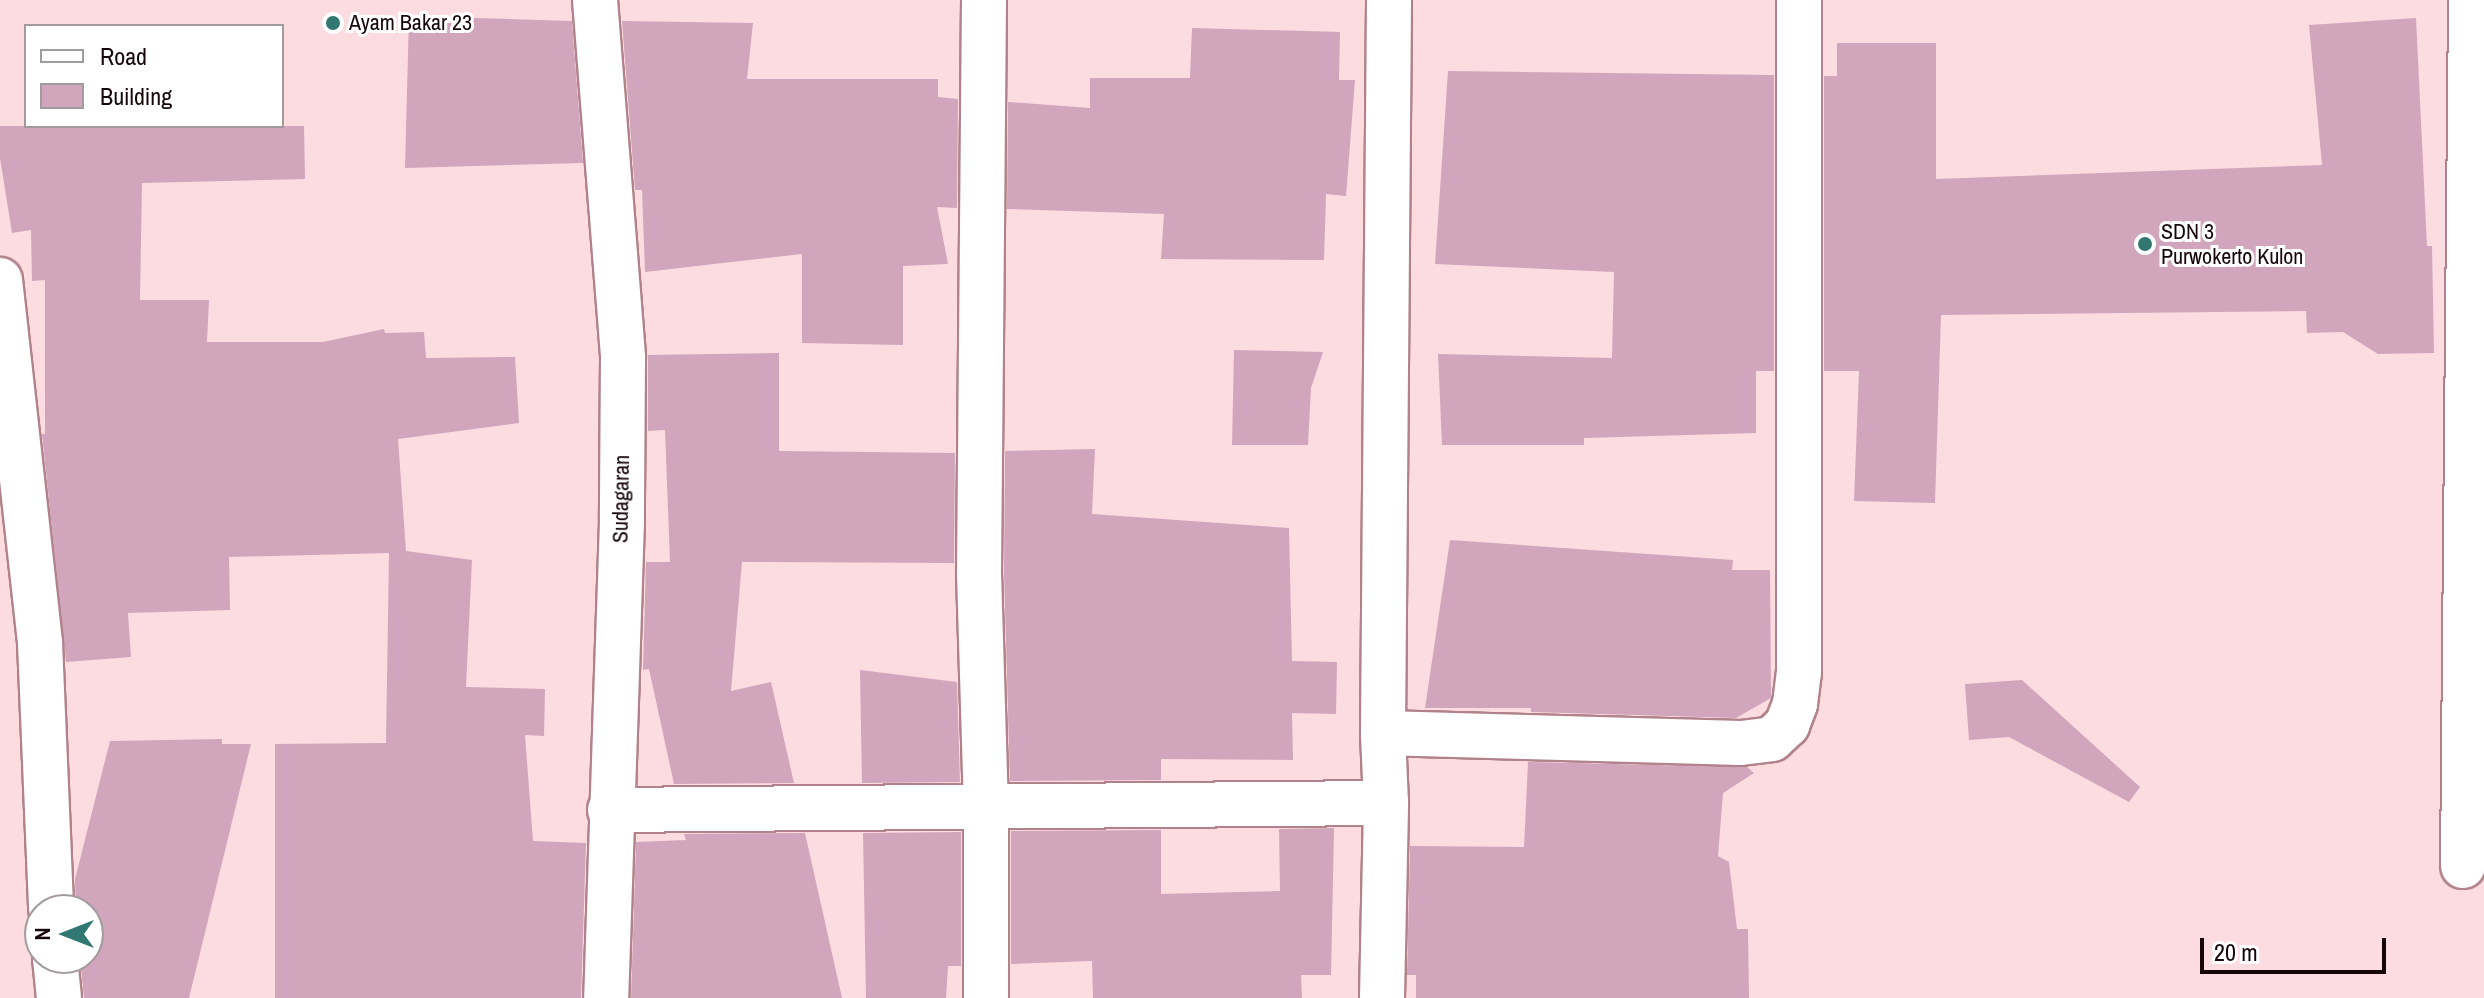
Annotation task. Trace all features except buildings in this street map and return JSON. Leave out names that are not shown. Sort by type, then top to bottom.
[{"type":"street","name":"Sudagaran","points":[[595,0],[623,358],[622,521],[606,998]]},
{"type":"street","points":[[984,0],[979,573],[986,809],[986,998]]},
{"type":"street","points":[[1382,998],[1386,803],[1383,733],[1389,0]]},
{"type":"street","points":[[1383,733],[1741,743],[1772,739],[1787,725],[1795,704],[1799,673],[1799,0]]},
{"type":"street","points":[[2463,866],[2477,475],[2471,0]]},
{"type":"street","points":[[0,280],[40,643],[50,894]]},
{"type":"street","points":[[610,810],[1386,803]]},
{"type":"street","points":[[57,974],[59,998]]},
{"type":"place","name":"Ayam Bakar 23","points":[[333,23]]},
{"type":"place","name":"SDN 3 Purwokerto Kulon","points":[[2145,244]]}]
